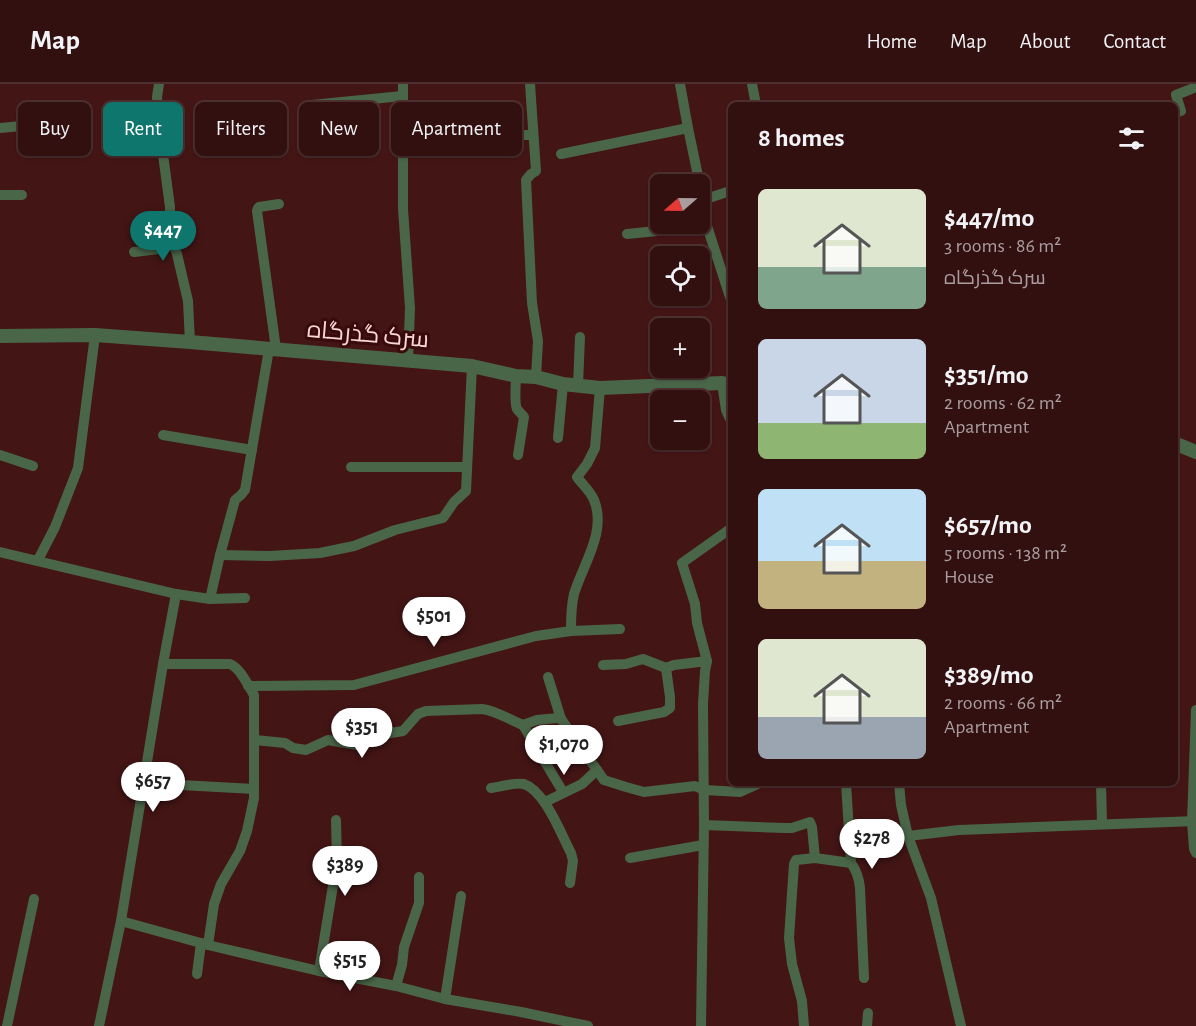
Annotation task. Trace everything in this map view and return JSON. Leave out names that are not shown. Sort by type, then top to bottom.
[{"type":"street","points":[[134,252],[159,249],[168,234],[170,207],[161,136],[159,84]]},
{"type":"street","points":[[403,84],[403,209],[410,308],[408,361]]},
{"type":"street","points":[[530,84],[536,171],[526,180],[532,303],[538,341],[536,377]]},
{"type":"street","points":[[680,84],[698,174]]},
{"type":"street","points":[[752,84],[755,102]]},
{"type":"street","points":[[1178,112],[1181,111],[1176,94],[1196,87]]},
{"type":"street","points":[[342,102],[402,96]]},
{"type":"street","points":[[0,128],[18,126]]},
{"type":"street","points":[[561,154],[688,128]]},
{"type":"street","points":[[522,135],[533,135]]},
{"type":"street","points":[[710,198],[728,192]]},
{"type":"street","points":[[0,195],[22,195]]},
{"type":"street","points":[[210,599],[235,500],[245,490],[249,457],[272,349],[257,212],[259,207],[279,204]]},
{"type":"street","points":[[627,234],[650,232]]},
{"type":"street","points":[[168,234],[177,254],[188,301],[190,342]]},
{"type":"street","points":[[710,234],[728,291]]},
{"type":"street","points":[[38,560],[55,527],[78,468],[95,335]]},
{"type":"street","name":"سرک گذرگاه","points":[[0,336],[95,335],[472,366],[516,376],[536,377],[563,384],[600,388],[726,384]]},
{"type":"street","points":[[578,386],[580,337]]},
{"type":"street","points":[[220,555],[270,556],[320,553],[354,546],[395,530],[443,518],[454,502],[466,491],[472,366]]},
{"type":"street","points":[[516,376],[516,405],[524,417],[518,455]]},
{"type":"street","points":[[558,438],[563,384]]},
{"type":"street","points":[[726,384],[728,414]]},
{"type":"street","points":[[571,631],[574,595],[590,555],[598,523],[594,499],[577,477],[595,448],[600,388]]},
{"type":"street","points":[[163,435],[252,450]]},
{"type":"street","points":[[1178,445],[1196,452]]},
{"type":"street","points":[[0,455],[33,466]]},
{"type":"street","points":[[351,467],[466,467]]},
{"type":"street","points":[[701,1026],[703,704],[707,661],[697,623],[695,604],[682,563],[728,530]]},
{"type":"street","points":[[0,552],[176,594],[210,599],[245,598]]},
{"type":"street","points":[[99,1026],[121,921],[176,594]]},
{"type":"street","points":[[248,686],[354,685],[536,636],[571,631],[620,629]]},
{"type":"street","points":[[603,665],[626,664],[643,659],[666,668],[707,661]]},
{"type":"street","points":[[163,664],[230,664],[237,667],[254,695],[254,798],[240,851],[221,884],[214,904],[198,974]]},
{"type":"street","points":[[618,721],[663,712],[670,708],[666,668]]},
{"type":"street","points":[[548,677],[561,719],[604,780],[644,792],[695,786],[704,790],[740,792],[753,786]]},
{"type":"street","points":[[255,740],[285,743],[300,750],[306,750],[328,740],[357,746],[385,734],[403,731],[418,714],[426,711],[491,710],[523,725],[563,792]]},
{"type":"street","points":[[1196,710],[1194,821],[1196,853]]},
{"type":"street","points":[[523,725],[537,720],[561,719]]},
{"type":"street","points":[[545,802],[582,784],[597,770]]},
{"type":"street","points":[[144,783],[254,789]]},
{"type":"street","points":[[491,788],[521,784],[530,788],[545,802],[573,861],[570,883]]},
{"type":"street","points":[[846,786],[851,863],[859,876],[864,978]]},
{"type":"street","points":[[898,786],[908,836],[931,898],[960,1026]]},
{"type":"street","points":[[1101,786],[1102,824]]},
{"type":"street","points":[[319,971],[337,861],[336,820]]},
{"type":"street","points":[[908,836],[959,830],[1194,821]]},
{"type":"street","points":[[704,825],[792,828],[810,822],[815,858]]},
{"type":"street","points":[[630,858],[703,846]]},
{"type":"street","points":[[804,1026],[802,1001],[792,964],[789,938],[794,864],[796,860],[815,858],[851,863]]},
{"type":"street","points":[[396,986],[404,947],[419,903],[419,877]]},
{"type":"street","points":[[445,999],[461,896]]},
{"type":"street","points":[[7,1026],[34,899]]},
{"type":"street","points":[[121,921],[319,971],[396,986],[445,999],[588,1026]]},
{"type":"street","points":[[867,1026],[868,1013]]}]
